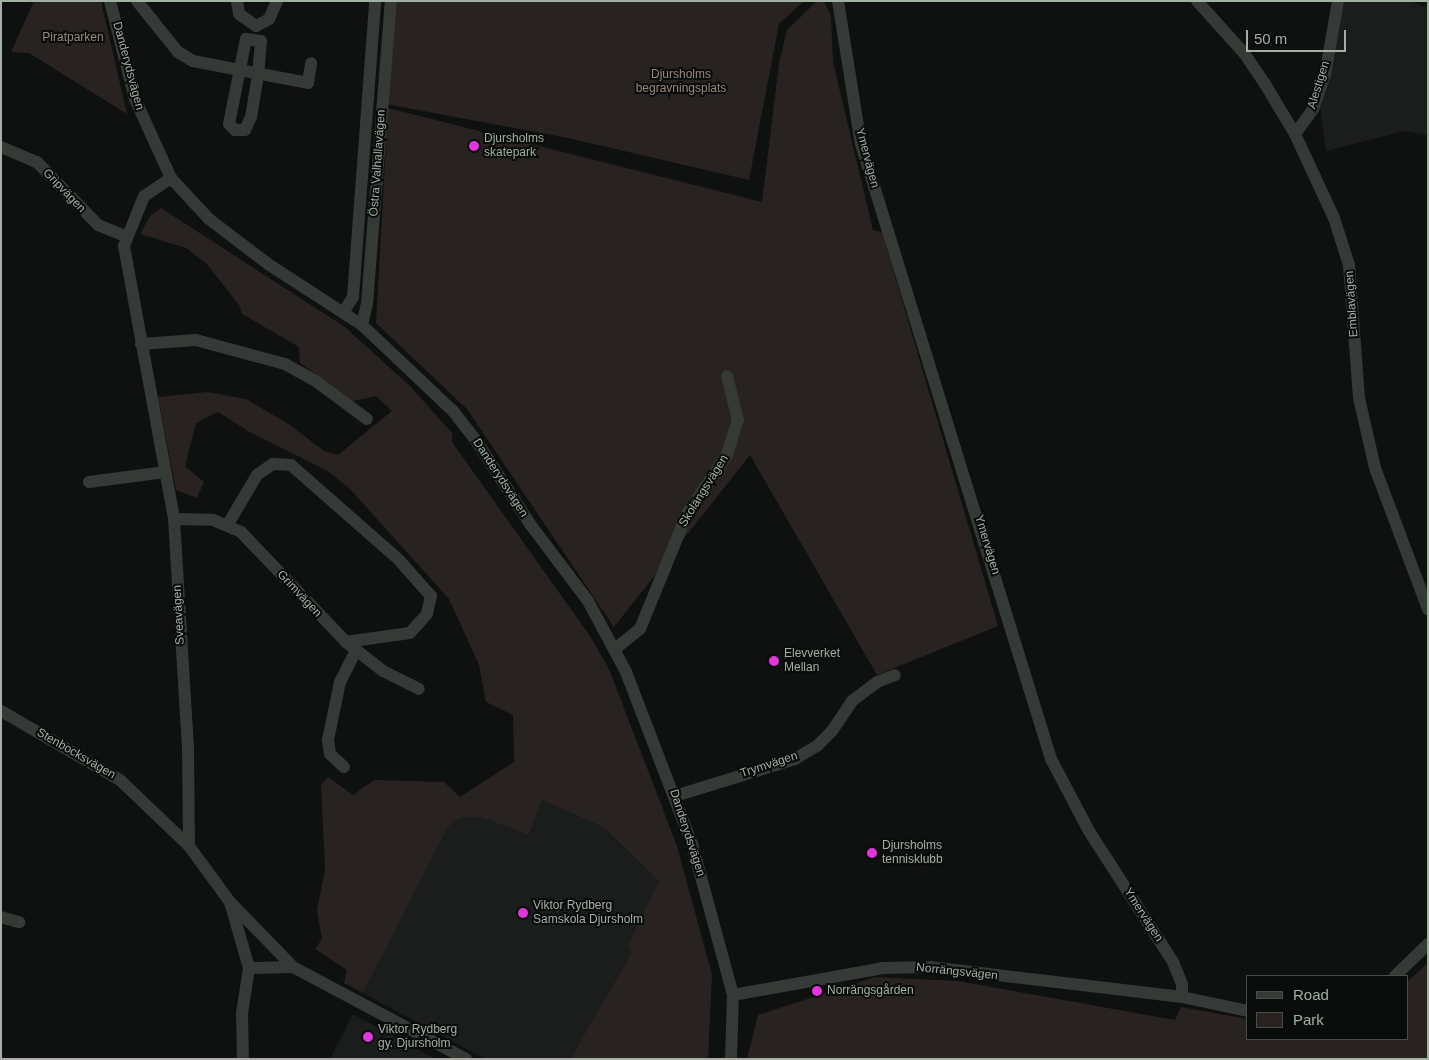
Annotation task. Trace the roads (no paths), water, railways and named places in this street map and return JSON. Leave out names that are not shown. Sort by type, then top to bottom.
[{"type":"street","name":"Danderydsvägen","points":[[110,1],[135,100],[171,178],[209,219],[268,264],[362,324],[419,376],[477,442],[530,524],[588,601],[615,649],[675,796],[709,903],[733,995],[731,1059]]},
{"type":"street","points":[[137,1],[178,52],[193,61],[258,75],[308,83],[311,63]]},
{"type":"street","points":[[237,1],[239,14],[256,26],[269,19],[277,1]]},
{"type":"street","name":"Östra Valhallavägen","points":[[344,311],[353,297],[375,1]]},
{"type":"street","name":"Östra Valhallavägen","points":[[362,324],[367,304],[390,1]]},
{"type":"street","name":"Ymervägen","points":[[838,1],[861,144],[1050,759],[1089,831],[1173,962],[1182,984],[1182,997]]},
{"type":"street","name":"Emblavägen","points":[[1197,1],[1244,53],[1295,134],[1334,218],[1349,265],[1359,398],[1375,468],[1428,609]]},
{"type":"street","name":"Alestigen","points":[[1295,134],[1313,110],[1325,75],[1338,1]]},
{"type":"street","points":[[246,39],[261,41],[258,75],[250,117],[245,130],[235,130],[229,124],[238,70],[246,39]]},
{"type":"street","name":"Gripvägen","points":[[1,147],[37,162],[98,225],[127,238]]},
{"type":"street","name":"Sveavägen","points":[[171,178],[144,196],[127,238],[128,274],[174,519],[188,749],[189,846]]},
{"type":"street","points":[[141,344],[196,340],[285,364],[317,382],[367,419]]},
{"type":"street","name":"Skolängsvägen","points":[[615,649],[640,629],[687,514],[727,456],[738,420],[727,376]]},
{"type":"street","points":[[228,524],[257,475],[273,464],[291,465],[399,560],[431,596],[427,614],[410,633],[351,646],[340,682],[328,740],[330,754],[344,767]]},
{"type":"street","points":[[89,482],[165,472]]},
{"type":"street","name":"Grimvägen","points":[[174,519],[196,517],[228,524],[241,532],[351,646],[383,671],[419,689]]},
{"type":"street","name":"Trymvägen","points":[[675,796],[795,759],[818,745],[852,701],[877,682],[895,676]]},
{"type":"street","name":"Stenbocksvägen","points":[[1,711],[120,780],[189,846]]},
{"type":"street","points":[[189,846],[230,902],[293,967],[466,1059]]},
{"type":"street","points":[[230,902],[249,968],[242,1013],[243,1059]]},
{"type":"street","points":[[1,917],[19,922]]},
{"type":"street","points":[[1396,975],[1428,944]]},
{"type":"street","points":[[249,968],[293,967]]},
{"type":"street","name":"Norrängsvägen","points":[[733,995],[883,968],[930,968],[1182,997]]},
{"type":"street","points":[[1182,997],[1246,1011]]},
{"type":"place","name":"Djursholms skatepark","points":[[474,146]]},
{"type":"place","name":"Elevverket Mellan","points":[[774,661]]},
{"type":"place","name":"Djursholms tennisklubb","points":[[872,853]]},
{"type":"place","name":"Viktor Rydberg Samskola Djursholm","points":[[523,913]]},
{"type":"place","name":"Norrängsgården","points":[[817,991]]},
{"type":"place","name":"Viktor Rydberg gy. Djursholm","points":[[368,1037]]},
{"type":"park label","name":"Piratparken","points":[[73,38]]},
{"type":"park label","name":"Djursholms begravningsplats","points":[[681,82]]}]
